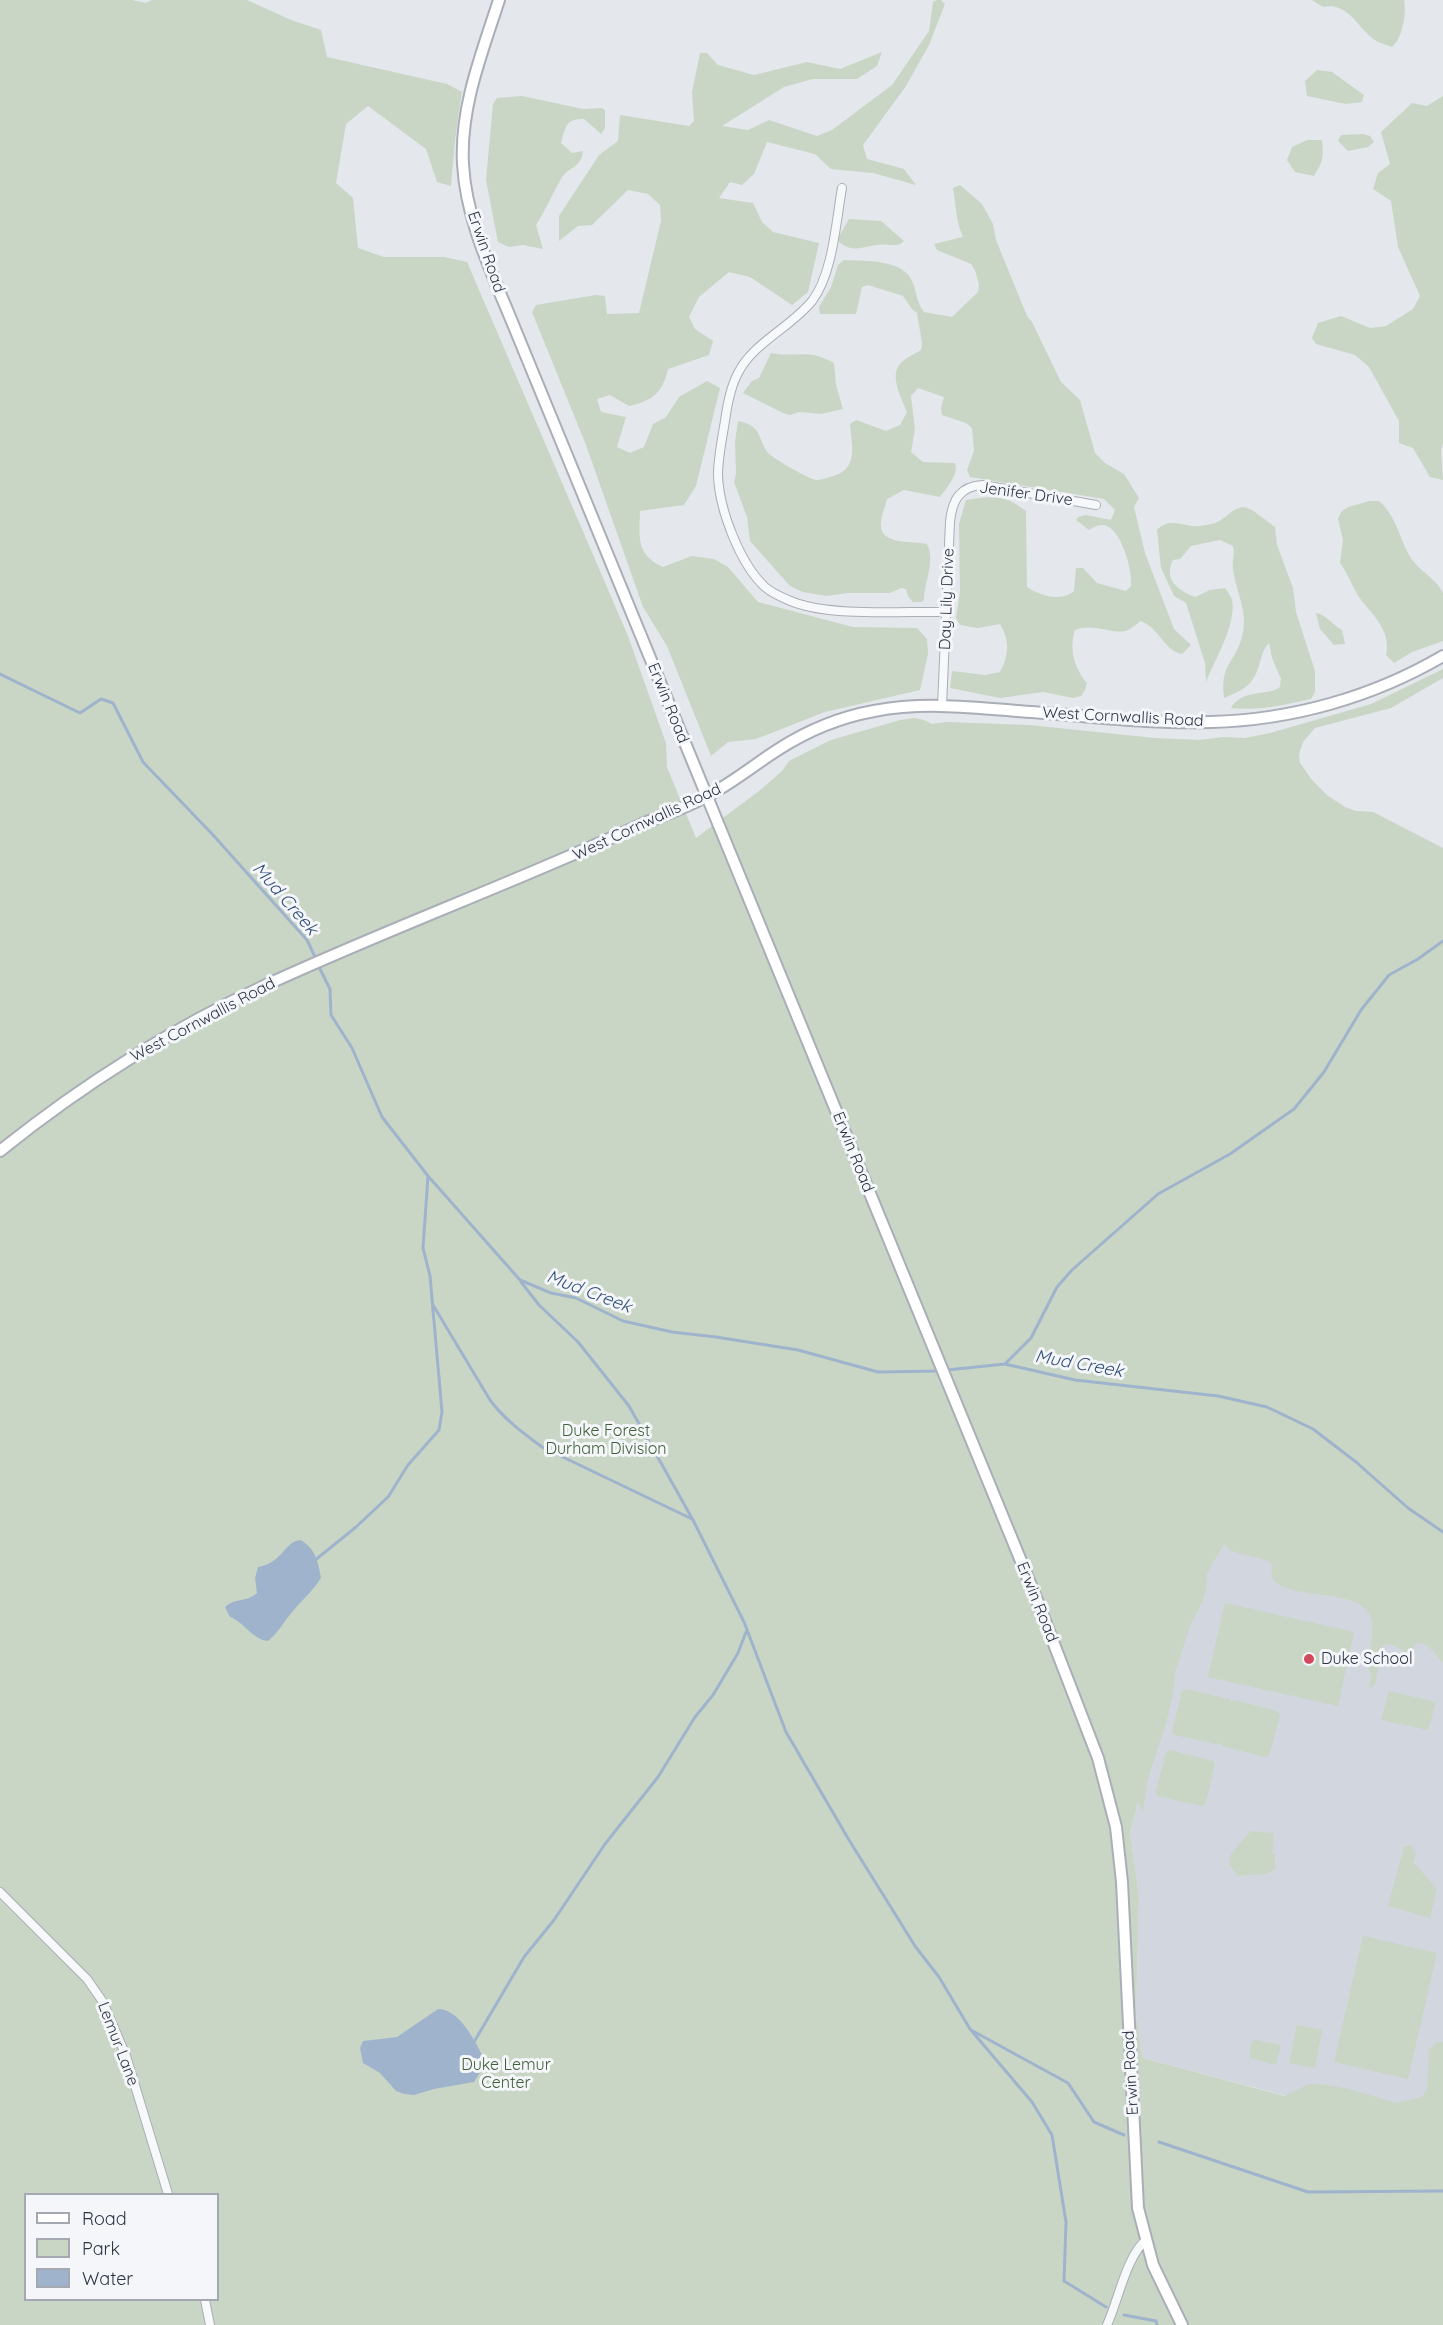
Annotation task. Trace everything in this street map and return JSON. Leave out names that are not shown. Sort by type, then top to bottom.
[{"type":"main road","name":"Erwin Road","points":[[499,0],[477,68],[467,109],[463,164],[470,204],[484,252],[1090,1734],[1113,1809],[1122,1875],[1136,2192],[1153,2265],[1182,2325]]},
{"type":"main road","name":"West Cornwallis Road","points":[[0,1151],[79,1093],[161,1040],[264,986],[707,797],[782,747],[838,720],[893,708],[942,706],[1173,722],[1242,720],[1298,712],[1359,695],[1401,678],[1443,656]]},
{"type":"street","points":[[842,188],[825,274],[817,293],[805,308],[750,356],[735,380],[726,411],[718,465],[722,502],[745,558],[760,581],[776,594],[793,602],[826,610],[946,612]]},
{"type":"street","name":"Jenifer Drive","points":[[959,495],[970,486],[983,485],[1096,505]]},
{"type":"street","name":"Day Lily Drive","points":[[942,706],[951,514],[959,495]]},
{"type":"street","name":"Lemur Lane","points":[[0,1892],[87,1979],[103,2002],[126,2056],[168,2193]]},
{"type":"street","points":[[1107,2325],[1118,2301],[1131,2258],[1139,2245],[1146,2240]]},
{"type":"street","points":[[205,2301],[210,2325]]},
{"type":"shaded area","name":"Duke School","points":[[1243,1394],[1443,1486],[1443,2137],[1143,2058],[1136,2016],[1139,1895],[1130,1833]]},
{"type":"green space","name":"Duke Forest Durham Division","points":[[0,0],[132,0],[146,3],[152,0],[247,0],[291,20],[321,30],[327,57],[447,84],[462,92],[451,186],[437,182],[426,149],[368,106],[346,124],[336,183],[353,198],[358,248],[384,257],[444,257],[467,262],[628,636],[666,743],[667,767],[696,838],[759,791],[782,771],[789,761],[831,740],[900,720],[914,718],[932,724],[946,722],[1029,725],[1155,738],[1200,740],[1223,737],[1245,738],[1371,704],[1443,669],[1443,678],[1391,708],[1315,728],[1303,742],[1299,754],[1300,763],[1312,780],[1327,795],[1345,807],[1356,811],[1373,812],[1443,848],[1443,1662],[1428,1646],[1421,1643],[1416,1643],[1415,1654],[1410,1655],[1396,1646],[1385,1644],[1382,1646],[1375,1685],[1369,1689],[1371,1675],[1368,1664],[1372,1621],[1365,1609],[1345,1599],[1280,1586],[1272,1578],[1273,1567],[1269,1561],[1231,1551],[1224,1544],[1207,1573],[1202,1603],[1190,1626],[1175,1672],[1166,1723],[1147,1782],[1143,1812],[1138,1802],[1130,1833],[1139,1895],[1136,2016],[1143,2058],[1285,2096],[1309,2084],[1322,2084],[1353,2090],[1396,2103],[1422,2097],[1427,2089],[1429,2049],[1437,2042],[1443,2042],[1443,2325],[0,2325]]},
{"type":"green space","points":[[937,0],[945,4],[929,45],[906,86],[863,145],[867,159],[904,169],[916,185],[873,173],[831,169],[815,154],[767,142],[754,174],[742,185],[730,182],[719,198],[753,203],[762,222],[773,232],[819,243],[808,292],[792,305],[750,277],[729,272],[699,297],[689,317],[695,329],[713,341],[709,355],[668,369],[660,389],[645,401],[629,406],[610,395],[597,399],[601,412],[626,417],[617,447],[630,453],[644,447],[653,424],[666,417],[679,397],[707,381],[720,388],[696,486],[684,505],[640,511],[641,544],[648,557],[654,562],[663,567],[692,556],[714,559],[728,567],[758,602],[853,627],[917,628],[927,639],[928,654],[920,690],[825,712],[756,739],[728,742],[711,756],[667,646],[643,607],[586,445],[532,312],[536,305],[596,295],[605,296],[607,314],[639,313],[661,221],[660,205],[648,194],[628,190],[592,225],[578,226],[559,241],[559,216],[599,155],[618,141],[620,115],[689,126],[694,121],[692,92],[700,53],[707,53],[718,65],[754,75],[807,62],[840,69],[882,52],[877,66],[857,79],[813,79],[784,87],[722,126],[748,130],[769,120],[817,136],[832,130],[892,85],[929,31],[933,2]]},
{"type":"green space","points":[[1312,0],[1404,0],[1405,12],[1399,38],[1392,47],[1378,42],[1347,13],[1332,6],[1323,7]]},
{"type":"green space","points":[[1317,70],[1332,72],[1364,95],[1362,102],[1346,104],[1307,96],[1305,81]]},
{"type":"green space","points":[[522,96],[583,109],[602,108],[605,110],[605,128],[601,134],[584,119],[573,120],[565,128],[561,143],[572,153],[583,151],[582,157],[561,179],[536,225],[543,249],[523,245],[509,247],[498,242],[486,180],[493,104],[497,98]]},
{"type":"green space","points":[[1443,96],[1443,443],[1441,450],[1443,480],[1430,477],[1413,448],[1399,443],[1399,421],[1369,367],[1355,355],[1316,344],[1312,338],[1318,323],[1341,316],[1370,328],[1386,326],[1413,309],[1420,296],[1398,247],[1391,201],[1373,189],[1378,173],[1390,164],[1381,132],[1412,103],[1427,106]]},
{"type":"green space","points":[[1341,135],[1370,136],[1374,142],[1368,147],[1348,151],[1338,141]]},
{"type":"green space","points":[[1307,140],[1322,140],[1322,159],[1314,176],[1295,172],[1287,160],[1292,147]]},
{"type":"green space","points":[[960,185],[982,204],[993,224],[996,240],[1027,316],[1061,382],[1080,400],[1095,453],[1105,463],[1124,474],[1139,498],[1134,507],[1145,553],[1174,629],[1191,645],[1182,654],[1176,652],[1152,628],[1140,621],[1130,629],[1123,631],[1090,627],[1075,630],[1074,658],[1087,683],[1081,696],[1073,698],[1043,692],[1000,698],[950,688],[952,671],[985,675],[1000,672],[1007,648],[1000,624],[978,628],[960,625],[956,618],[960,592],[959,524],[966,500],[991,497],[1004,499],[1026,511],[1027,587],[1044,595],[1057,597],[1069,594],[1074,591],[1076,568],[1083,568],[1097,583],[1126,591],[1131,586],[1130,571],[1124,550],[1115,533],[1109,527],[1102,525],[1089,530],[1076,520],[1086,515],[1111,520],[1115,510],[1104,499],[970,477],[967,470],[974,451],[972,428],[966,423],[942,415],[944,397],[918,388],[911,396],[915,429],[911,452],[923,462],[955,463],[954,476],[940,497],[904,490],[887,499],[881,520],[883,533],[887,537],[927,544],[930,564],[924,600],[921,602],[913,602],[906,589],[901,588],[890,593],[848,593],[826,596],[803,592],[790,586],[750,541],[747,517],[734,482],[738,421],[756,430],[771,456],[799,473],[816,480],[839,474],[850,463],[852,449],[850,424],[856,420],[886,431],[900,425],[907,412],[897,388],[896,375],[902,362],[921,350],[917,313],[903,296],[868,285],[862,287],[856,314],[820,314],[819,307],[831,287],[838,265],[844,260],[872,261],[892,265],[907,274],[924,312],[952,317],[978,292],[979,285],[971,264],[937,250],[934,244],[963,237],[953,188]]},
{"type":"green space","points":[[849,219],[881,221],[904,241],[895,245],[856,249],[847,247],[837,240]]},
{"type":"green space","points":[[771,353],[817,356],[834,363],[836,385],[843,409],[821,414],[799,412],[790,415],[743,393],[752,381],[759,378]]},
{"type":"green space","points":[[1379,501],[1386,508],[1409,555],[1443,593],[1443,641],[1412,652],[1394,663],[1386,655],[1387,646],[1383,630],[1359,597],[1340,563],[1343,540],[1338,519],[1341,512],[1348,507]]},
{"type":"green space","points":[[1244,507],[1252,510],[1275,527],[1277,545],[1293,588],[1296,612],[1315,671],[1315,692],[1311,699],[1261,708],[1231,708],[1248,695],[1268,692],[1280,687],[1281,679],[1272,658],[1269,643],[1263,651],[1256,675],[1247,685],[1224,698],[1223,686],[1226,671],[1239,646],[1244,628],[1243,611],[1233,569],[1233,546],[1220,540],[1191,546],[1180,559],[1173,560],[1170,567],[1171,578],[1183,591],[1195,597],[1210,590],[1225,588],[1232,600],[1233,610],[1228,631],[1206,682],[1205,663],[1186,603],[1174,596],[1161,568],[1157,530],[1165,524],[1201,526],[1216,523],[1235,510]]},
{"type":"green space","points":[[1316,613],[1323,615],[1342,630],[1345,644],[1334,645],[1320,629]]},
{"type":"green space","points":[[1225,1603],[1354,1632],[1338,1706],[1208,1677]]},
{"type":"green space","points":[[1186,1689],[1229,1699],[1231,1702],[1235,1700],[1277,1711],[1280,1715],[1269,1755],[1265,1757],[1222,1746],[1221,1743],[1174,1735],[1172,1731],[1182,1691]]},
{"type":"green space","points":[[1389,1691],[1436,1702],[1428,1730],[1381,1720]]},
{"type":"green space","points":[[1170,1750],[1213,1761],[1215,1764],[1205,1805],[1158,1796],[1156,1792],[1166,1752]]},
{"type":"green space","points":[[1251,1831],[1274,1833],[1272,1853],[1275,1854],[1275,1870],[1266,1874],[1238,1876],[1229,1864],[1231,1854]]},
{"type":"green space","points":[[1411,1845],[1416,1855],[1413,1862],[1437,1889],[1430,1918],[1388,1906],[1404,1847]]},
{"type":"green space","points":[[1363,1936],[1437,1953],[1408,2079],[1334,2062]]},
{"type":"green space","points":[[1297,2025],[1322,2030],[1315,2068],[1289,2063]]},
{"type":"green space","points":[[1255,2040],[1281,2045],[1276,2065],[1250,2058],[1250,2046]]},
{"type":"water","points":[[301,1540],[316,1556],[321,1578],[268,1641],[258,1638],[230,1617],[225,1607],[257,1593],[255,1578],[258,1567],[273,1561],[295,1541]]},
{"type":"water","points":[[438,2009],[454,2015],[461,2021],[486,2063],[474,2082],[414,2095],[404,2094],[396,2091],[380,2073],[363,2063],[360,2048],[363,2041],[397,2037]]},
{"type":"waterway","name":"Mud Creek","points":[[0,674],[80,713],[101,699],[113,703],[143,762],[214,836],[307,940],[316,959]]},
{"type":"waterway","points":[[1005,1364],[1031,1338],[1057,1287],[1072,1270],[1158,1194],[1230,1154],[1294,1109],[1324,1072],[1361,1010],[1389,975],[1418,959],[1443,941]]},
{"type":"waterway","name":"Mud Creek","points":[[318,965],[330,989],[331,1015],[352,1048],[382,1117],[428,1176],[520,1280],[551,1293],[576,1298],[623,1321],[672,1332],[798,1350],[878,1372],[940,1371]]},
{"type":"waterway","points":[[314,1561],[388,1497],[408,1465],[439,1430],[442,1412],[430,1276],[423,1248],[428,1176]]},
{"type":"waterway","points":[[521,1282],[539,1305],[578,1342],[629,1406],[693,1520],[744,1622],[786,1732],[849,1840],[915,1946],[939,1977],[970,2029],[1032,2102],[1052,2135],[1066,2222],[1064,2281],[1106,2307]]},
{"type":"waterway","points":[[433,1305],[490,1400],[521,1431],[542,1447],[692,1519]]},
{"type":"waterway","name":"Mud Creek","points":[[947,1370],[1005,1364],[1075,1380],[1218,1396],[1267,1407],[1313,1429],[1356,1462],[1408,1508],[1443,1532]]},
{"type":"waterway","points":[[471,2043],[474,2042],[524,1957],[554,1920],[605,1844],[658,1777],[695,1717],[713,1695],[738,1653],[746,1632]]},
{"type":"waterway","points":[[971,2030],[1068,2083],[1094,2122],[1124,2135]]},
{"type":"waterway","points":[[1159,2142],[1308,2192],[1443,2191]]},
{"type":"waterway","points":[[1124,2315],[1156,2321],[1157,2325]]},
{"type":"place","name":"Duke School","points":[[1309,1659]]},
{"type":"park label","name":"Duke Lemur Center","points":[[506,2074]]}]
